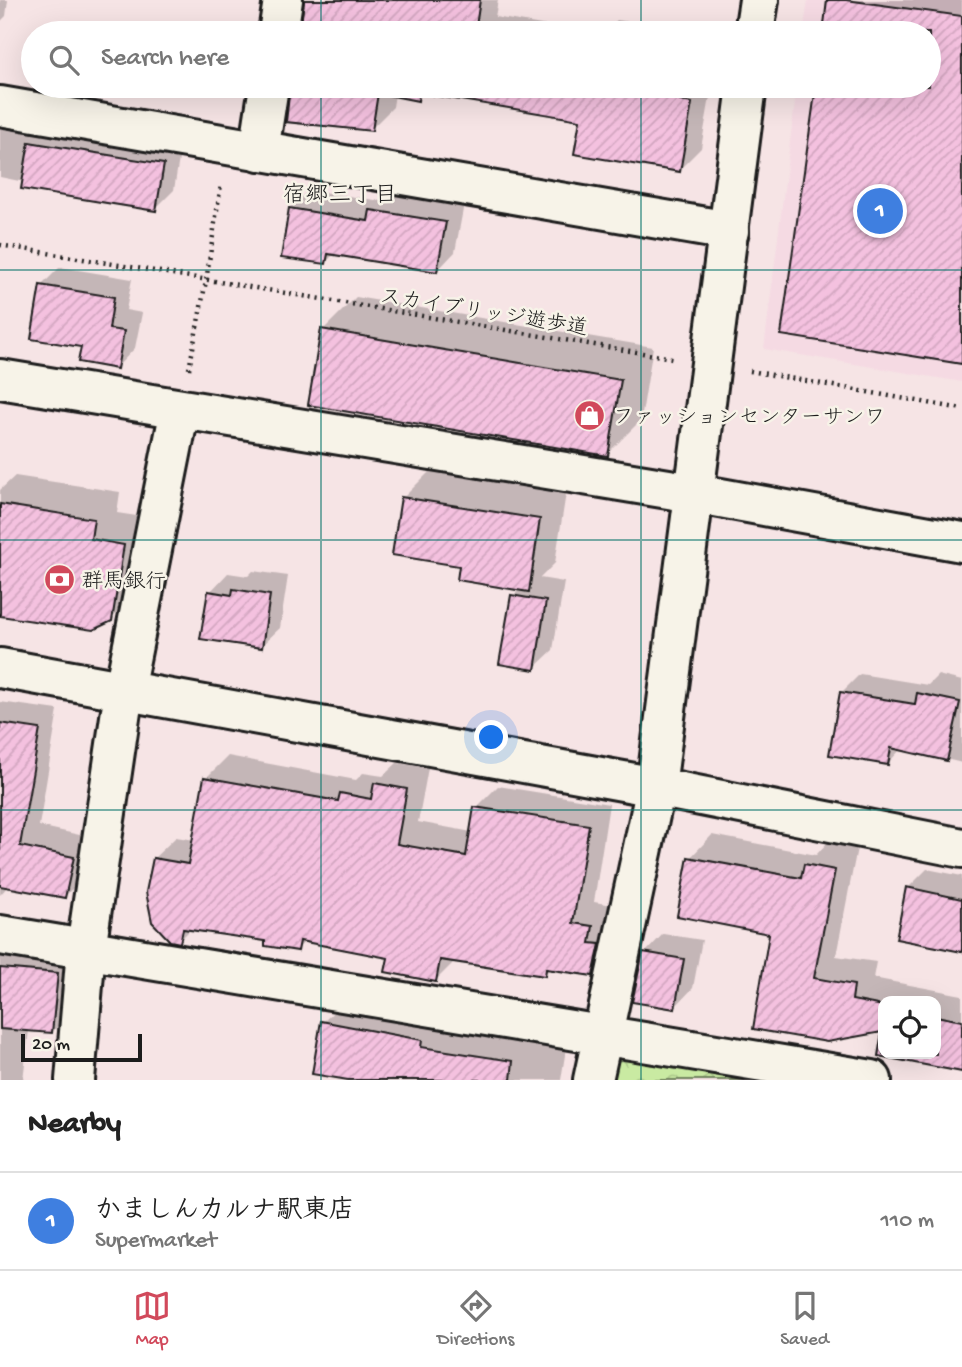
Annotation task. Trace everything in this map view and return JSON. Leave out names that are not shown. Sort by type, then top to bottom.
[{"type":"street","points":[[280,21],[283,0]]},
{"type":"street","points":[[756,21],[759,0]]},
{"type":"street","points":[[243,148],[264,98]]},
{"type":"street","points":[[593,1080],[656,787],[746,98]]},
{"type":"street","points":[[0,106],[729,231]]},
{"type":"street","points":[[0,379],[693,493],[962,542]]},
{"type":"street","points":[[75,1080],[86,948],[124,690],[180,409]]},
{"type":"street","points":[[0,668],[656,787],[962,848]]},
{"type":"street","points":[[0,935],[873,1080]]},
{"type":"path","points":[[180,409],[206,281],[243,148]]},
{"type":"path","name":"スカイブリッジ遊歩道","points":[[0,245],[711,364],[962,409]]},
{"type":"shaded area","points":[[808,0],[962,0],[962,382],[764,349],[795,98],[941,98],[941,21],[805,21]]},
{"type":"green space","points":[[609,1051],[790,1080],[604,1080]]},
{"type":"building","points":[[304,0],[480,0],[477,21],[301,21]]},
{"type":"building","points":[[827,0],[846,0],[962,16],[962,364],[781,335],[814,98],[941,98],[941,21],[824,21]]},
{"type":"building","points":[[289,98],[377,98],[372,131],[286,122]]},
{"type":"building","points":[[449,98],[680,98],[680,101],[692,103],[680,172],[574,154],[580,120]]},
{"type":"building","points":[[29,142],[164,164],[156,211],[21,189]]},
{"type":"building","points":[[289,208],[368,221],[370,210],[446,222],[437,272],[328,254],[326,264],[281,258]]},
{"type":"building","points":[[40,285],[114,297],[109,329],[124,331],[117,369],[78,362],[81,347],[31,339]]},
{"type":"building","points":[[321,329],[621,380],[608,456],[308,405]]},
{"type":"building","points":[[401,497],[540,519],[529,592],[457,580],[459,566],[392,555]]},
{"type":"building","name":"群馬銀行","points":[[0,504],[94,519],[91,539],[124,545],[112,621],[93,630],[0,616]]},
{"type":"building","points":[[233,589],[270,595],[262,648],[200,639],[208,591],[232,595]]},
{"type":"building","points":[[511,595],[546,601],[535,670],[499,664]]},
{"type":"building","points":[[840,692],[915,704],[917,693],[960,702],[947,761],[891,748],[888,765],[829,755]]},
{"type":"building","points":[[0,723],[40,729],[20,846],[74,857],[65,898],[0,886]]},
{"type":"building","points":[[204,777],[338,801],[340,793],[371,799],[374,783],[407,789],[397,844],[466,856],[474,807],[589,825],[573,923],[593,926],[590,943],[600,944],[593,976],[546,969],[545,976],[440,960],[436,982],[385,972],[388,958],[300,941],[298,951],[265,946],[265,941],[183,929],[180,943],[170,941],[152,922],[146,892],[153,858],[188,864]]},
{"type":"building","points":[[688,857],[801,878],[804,864],[835,870],[814,978],[854,985],[852,1000],[878,1005],[878,1033],[827,1042],[753,1029],[769,934],[677,916]]},
{"type":"building","points":[[906,887],[962,899],[962,952],[896,939]]},
{"type":"building","points":[[643,952],[684,959],[675,1009],[632,1002]]},
{"type":"building","points":[[0,968],[58,973],[52,1033],[0,1029]]},
{"type":"building","points":[[941,1017],[962,1021],[962,1072],[894,1059],[941,1059]]},
{"type":"building","points":[[321,1021],[422,1040],[421,1047],[513,1061],[511,1080],[348,1080],[312,1074]]},
{"type":"place","name":"かましんカルナ駅東店","points":[[880,211]]},
{"type":"place","name":"ファッションセンターサンワ","points":[[590,416]]},
{"type":"place","name":"群馬銀行","points":[[59,580]]},
{"type":"district","name":"宿郷三丁目","points":[[340,193]]}]
